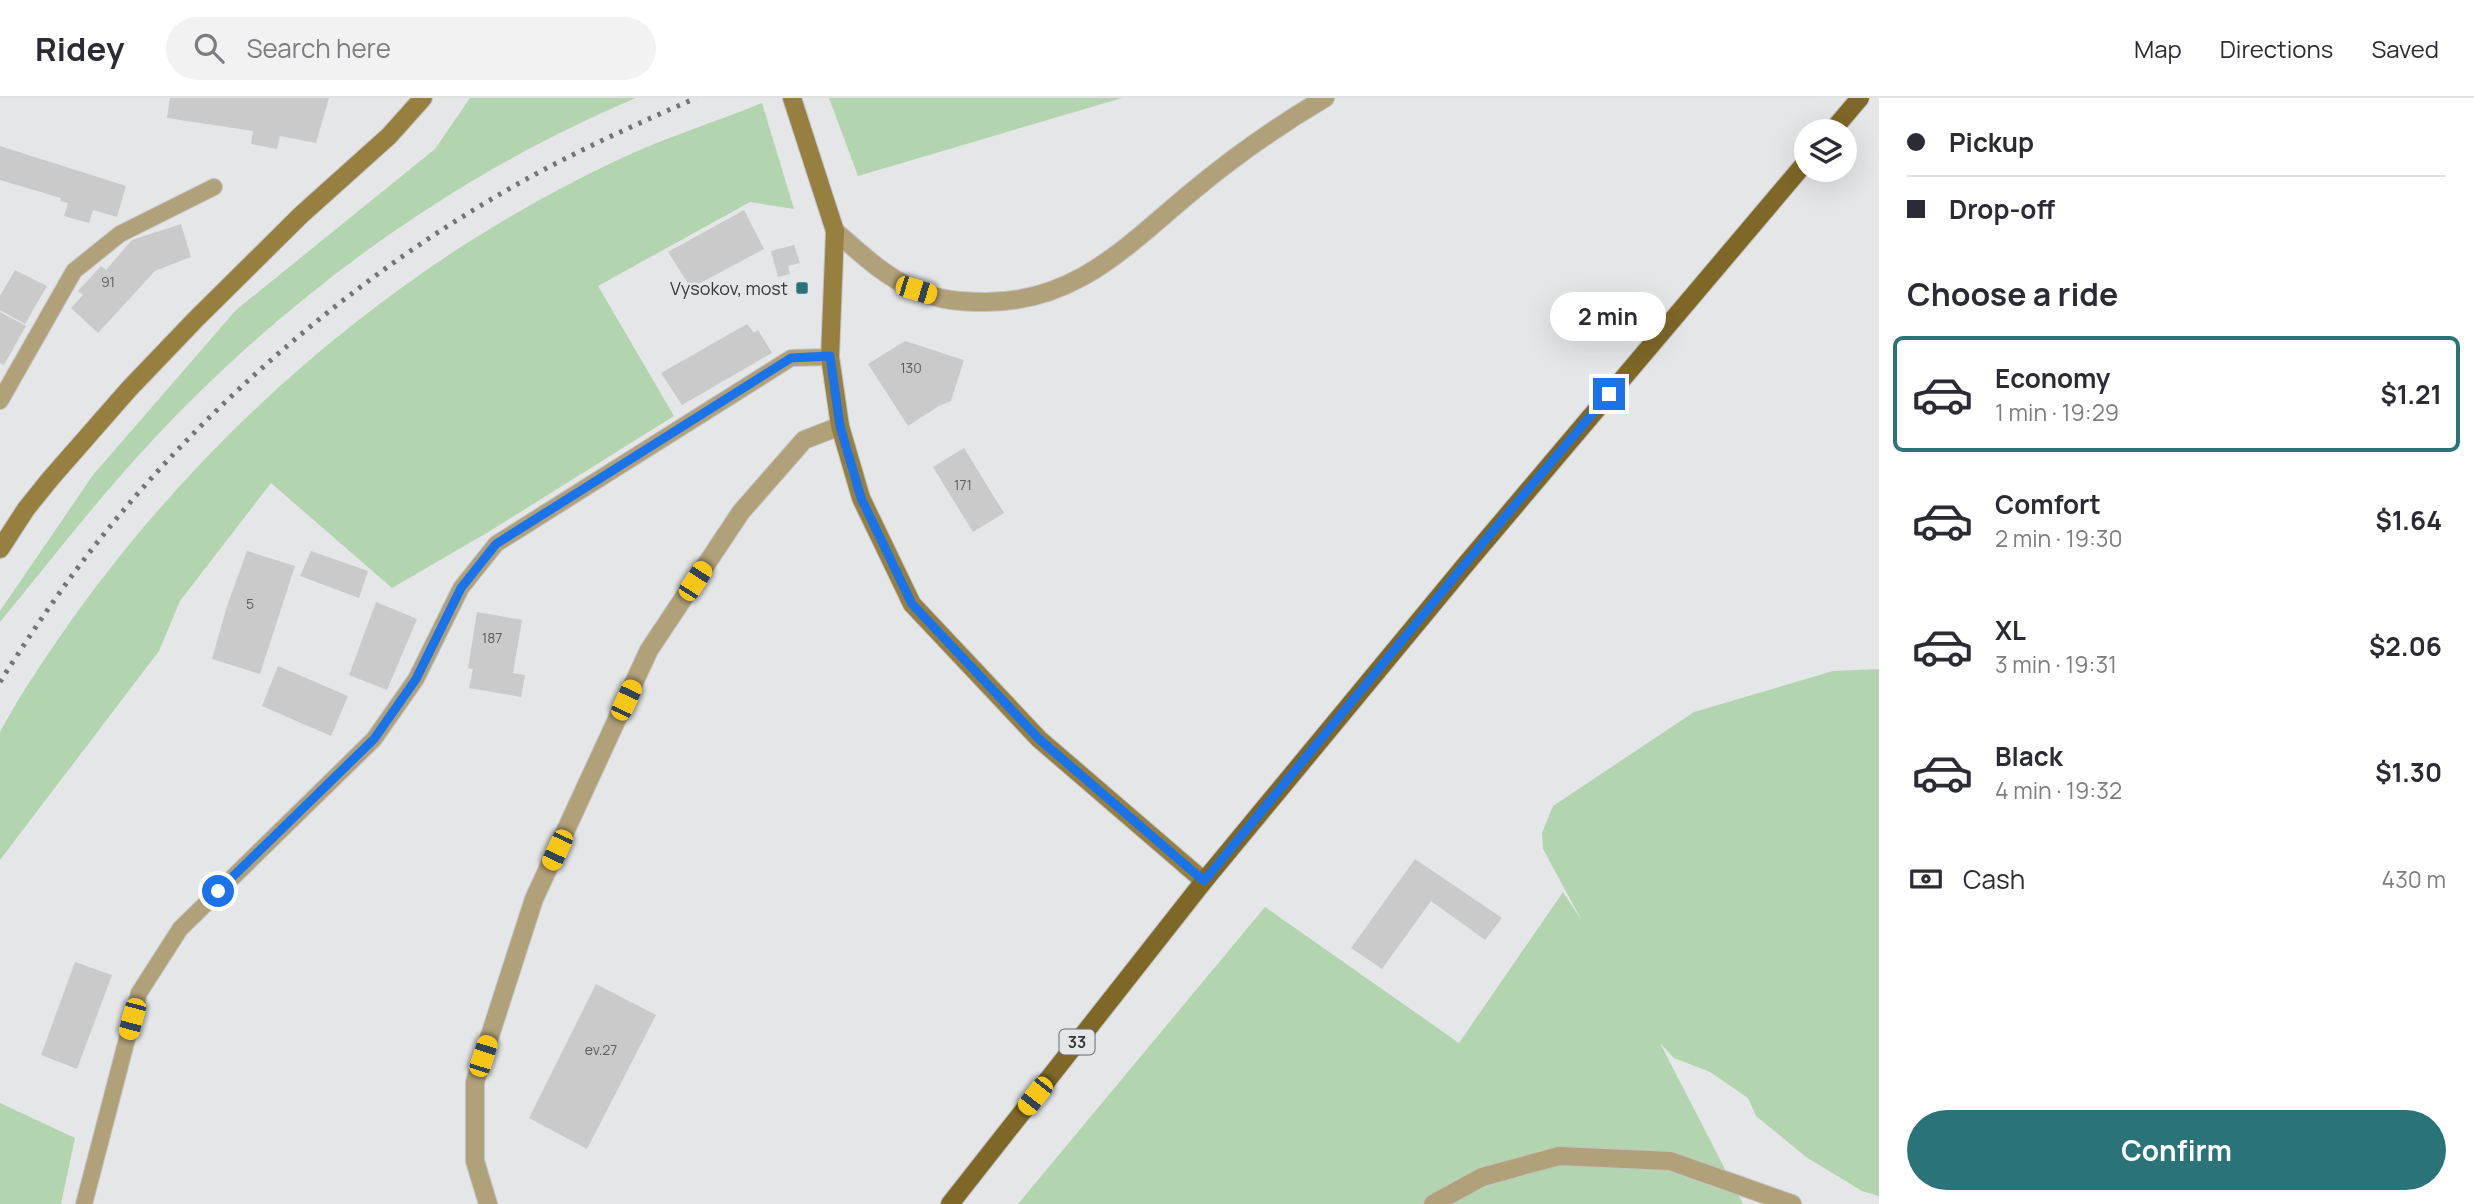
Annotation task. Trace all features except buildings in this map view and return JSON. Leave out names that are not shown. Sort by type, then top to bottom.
[{"type":"main road","points":[[1842,119],[1860,98]]},
{"type":"main road","name":"33","points":[[950,1204],[1204,881],[1465,564],[1794,176]]},
{"type":"street","points":[[0,549],[26,509],[51,478],[130,389],[196,319],[301,215],[389,136],[423,98]]},
{"type":"street","points":[[792,98],[835,231],[830,356],[840,426],[861,498],[912,604],[1039,739],[1204,881]]},
{"type":"street","points":[[835,231],[876,268],[916,290],[953,302],[1012,303],[1065,286],[1101,266],[1234,159],[1325,98]]},
{"type":"street","points":[[488,1204],[475,1161],[475,1082],[540,887],[649,650],[741,512],[804,440],[840,426]]},
{"type":"street","points":[[1433,1204],[1482,1177],[1559,1156],[1670,1161],[1792,1204]]},
{"type":"lane","points":[[0,401],[74,271],[120,234],[214,187]]},
{"type":"lane","points":[[84,1204],[139,993],[180,929],[374,739],[416,679],[461,588],[496,544],[791,358],[830,356]]},
{"type":"green space","points":[[470,98],[636,98],[566,130],[498,166],[432,206],[307,297],[248,347],[139,455],[0,622],[0,611],[93,475],[236,310],[435,149]]},
{"type":"green space","points":[[829,98],[1122,98],[858,176]]},
{"type":"green space","points":[[762,103],[794,209],[750,202],[598,286],[674,416],[490,531],[392,588],[271,483],[180,601],[159,651],[0,860],[0,732],[38,669],[80,608],[133,540],[190,475],[251,413],[316,355],[384,301],[455,251],[529,206],[624,157]]},
{"type":"green space","points":[[1879,669],[1879,1196],[1862,1191],[1806,1157],[1756,1116],[1748,1098],[1710,1072],[1674,1058],[1660,1043],[1743,1204],[1018,1204],[1265,907],[1459,1043],[1563,892],[1582,921],[1543,849],[1542,833],[1553,806],[1694,712],[1833,671]]},
{"type":"green space","points":[[0,1103],[75,1138],[61,1204],[0,1204]]},
{"type":"railway","points":[[0,682],[74,573],[142,489],[187,440],[285,348],[392,264],[502,193],[574,154],[696,98]]},
{"type":"place","name":"Vysokov, most","points":[[802,288]]},
{"type":"route","points":[[218,891],[374,739],[416,679],[461,588],[496,544],[791,358],[830,356],[840,426],[861,498],[912,604],[1039,739],[1204,881],[1609,394]]}]
